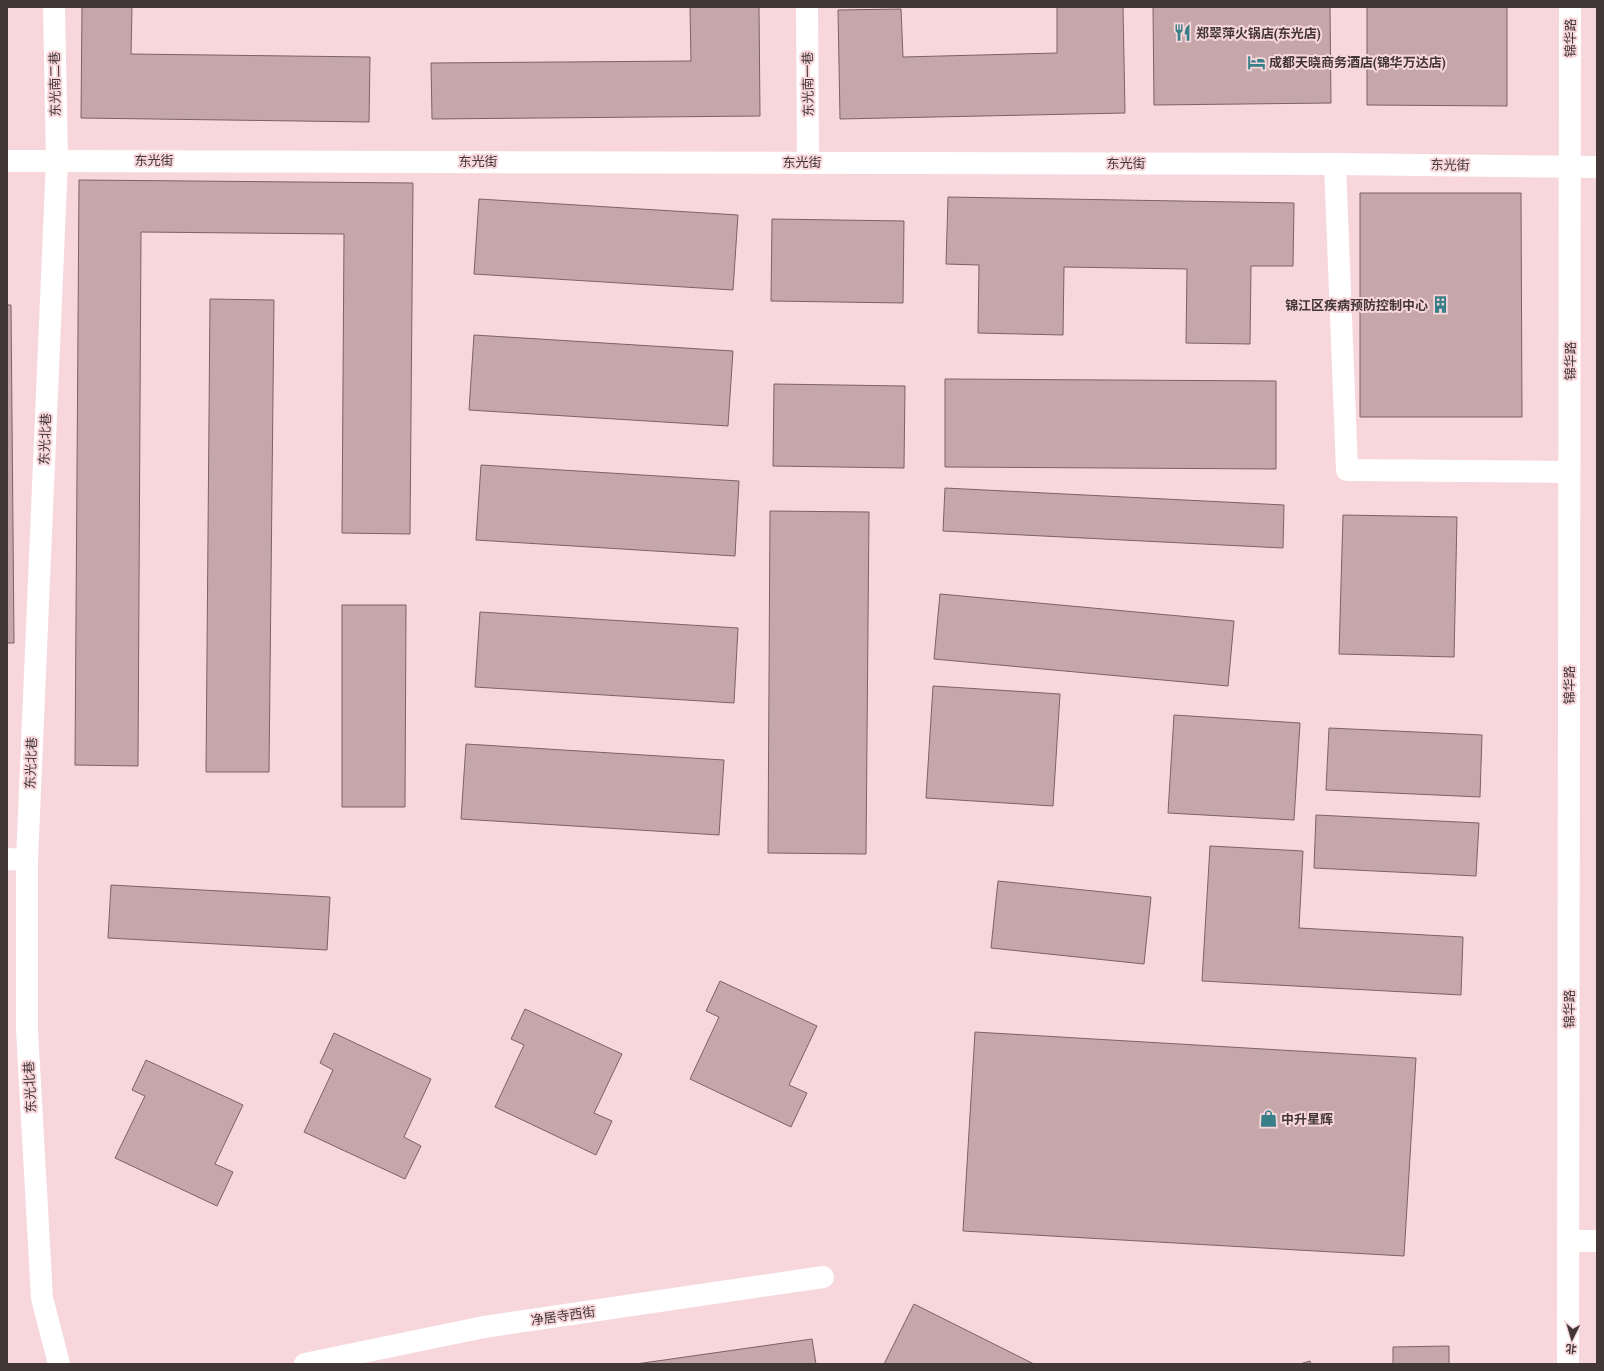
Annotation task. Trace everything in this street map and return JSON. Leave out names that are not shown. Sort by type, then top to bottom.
[{"type":"street","name":"东光南二巷","points":[[54,7],[57,160]]},
{"type":"street","name":"东光南一巷","points":[[807,7],[808,162]]},
{"type":"street","name":"锦华路","points":[[1568,1364],[1569,472],[1571,167],[1570,7]]},
{"type":"street","name":"东光北巷","points":[[57,160],[17,860],[42,1298],[59,1364]]},
{"type":"street","name":"东光街","points":[[7,161],[808,162],[1336,164],[1597,167]]},
{"type":"street","points":[[1336,164],[1347,470],[1569,472]]},
{"type":"street","points":[[1568,1241],[1597,1241]]},
{"type":"street","name":"净居寺西街","points":[[305,1364],[484,1327],[823,1277]]},
{"type":"building","points":[[82,7],[132,7],[131,54],[370,57],[369,122],[81,118]]},
{"type":"building","points":[[690,7],[759,7],[760,116],[432,119],[431,63],[691,61]]},
{"type":"building","points":[[1057,7],[1123,7],[1125,113],[840,119],[838,10],[901,9],[903,57],[1057,53]]},
{"type":"building","points":[[1153,7],[1330,7],[1331,103],[1154,105]]},
{"type":"building","points":[[1367,7],[1507,7],[1507,106],[1367,105]]},
{"type":"building","points":[[79,180],[413,183],[410,534],[342,533],[344,234],[141,232],[138,766],[75,765]]},
{"type":"building","name":"锦江区疾病预防控制中心","points":[[1360,193],[1521,193],[1522,417],[1360,417]]},
{"type":"building","points":[[948,197],[1294,203],[1293,266],[1251,266],[1250,344],[1186,343],[1187,269],[1064,267],[1063,335],[978,333],[979,265],[946,264]]},
{"type":"building","points":[[479,199],[738,215],[733,290],[474,274]]},
{"type":"building","points":[[772,219],[904,221],[903,303],[771,301]]},
{"type":"building","points":[[210,299],[274,300],[269,772],[206,772]]},
{"type":"building","points":[[7,305],[11,305],[14,643],[7,643]]},
{"type":"building","points":[[474,335],[733,351],[728,426],[469,410]]},
{"type":"building","points":[[945,379],[1276,381],[1276,469],[945,467]]},
{"type":"building","points":[[774,384],[905,386],[904,468],[773,466]]},
{"type":"building","points":[[481,465],[739,481],[735,556],[476,540]]},
{"type":"building","points":[[945,488],[1284,505],[1283,548],[943,531]]},
{"type":"building","points":[[770,511],[869,512],[866,854],[768,853]]},
{"type":"building","points":[[1343,515],[1457,517],[1454,657],[1339,654]]},
{"type":"building","points":[[940,594],[1234,621],[1228,686],[934,659]]},
{"type":"building","points":[[342,605],[406,605],[405,807],[342,807]]},
{"type":"building","points":[[480,612],[738,628],[734,703],[475,687]]},
{"type":"building","points":[[933,686],[1060,694],[1053,806],[926,798]]},
{"type":"building","points":[[1174,715],[1300,723],[1294,820],[1168,813]]},
{"type":"building","points":[[1329,728],[1482,735],[1480,797],[1326,790]]},
{"type":"building","points":[[466,744],[724,760],[719,835],[461,819]]},
{"type":"building","points":[[1316,815],[1479,823],[1476,876],[1314,868]]},
{"type":"building","points":[[1210,846],[1303,851],[1299,928],[1463,937],[1461,995],[1202,981]]},
{"type":"building","points":[[998,881],[1151,897],[1144,964],[991,948]]},
{"type":"building","points":[[111,885],[330,897],[327,950],[108,938]]},
{"type":"building","points":[[720,981],[817,1026],[789,1085],[807,1093],[791,1127],[690,1079],[719,1017],[706,1011]]},
{"type":"building","points":[[525,1009],[622,1054],[594,1113],[612,1121],[596,1155],[495,1107],[524,1045],[511,1039]]},
{"type":"building","points":[[975,1032],[1416,1058],[1404,1256],[963,1231]]},
{"type":"building","points":[[334,1033],[431,1079],[404,1137],[421,1146],[405,1179],[304,1132],[333,1070],[320,1063]]},
{"type":"building","points":[[146,1060],[243,1105],[215,1164],[233,1172],[217,1206],[115,1158],[145,1096],[132,1090]]},
{"type":"building","points":[[914,1304],[1034,1364],[884,1364]]},
{"type":"building","points":[[812,1339],[816,1364],[636,1364]]},
{"type":"building","points":[[1449,1346],[1449,1364],[1393,1364],[1393,1347]]},
{"type":"building","points":[[1310,1361],[1311,1364],[1300,1364]]},
{"type":"place","name":"郑翠萍火锅店(东光店)","points":[[1183,33]]},
{"type":"place","name":"成都天晓商务酒店(锦华万达店)","points":[[1256,62]]},
{"type":"place","name":"锦江区疾病预防控制中心","points":[[1441,305]]},
{"type":"place","name":"中升星辉","points":[[1268,1119]]}]
